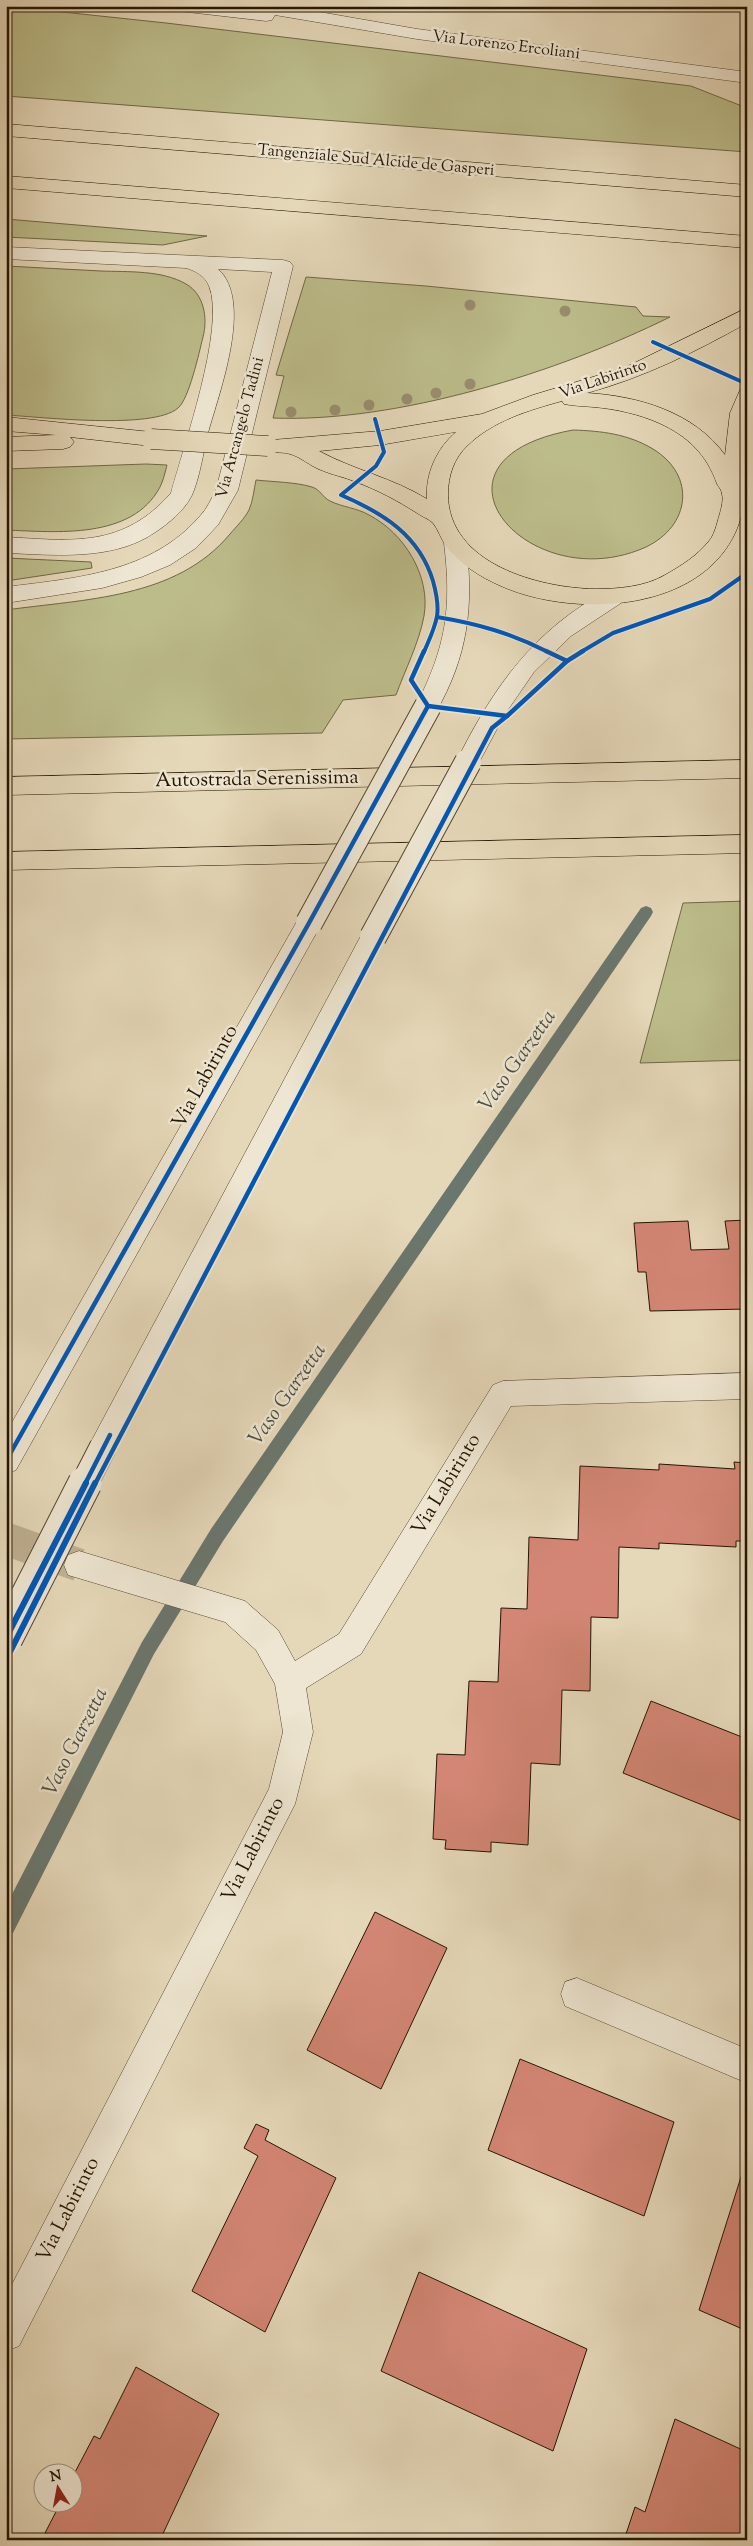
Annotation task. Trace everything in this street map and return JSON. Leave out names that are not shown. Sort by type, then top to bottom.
[{"type":"main road","name":"Tangenziale Sud Alcide de Gasperi","points":[[6,130],[747,190]]},
{"type":"main road","points":[[6,182],[747,242]]},
{"type":"main road","name":"Via Labirinto","points":[[747,314],[703,339],[633,372],[510,410],[485,420],[460,440],[442,464],[436,490],[440,518],[455,543],[481,566],[523,587],[552,594],[613,597],[676,579],[701,564],[719,544],[729,523],[735,436],[740,410],[747,396]]},
{"type":"main road","name":"Via Labirinto","points":[[537,402],[571,399],[605,400],[638,407],[668,419],[694,435],[714,454],[727,477],[732,500]]},
{"type":"main road","points":[[6,424],[39,426],[114,437],[294,447],[434,431],[485,420]]},
{"type":"main road","points":[[6,444],[38,444],[114,437]]},
{"type":"main road","points":[[294,447],[328,465],[364,477],[404,495],[440,518]]},
{"type":"main road","name":"Autostrada Serenissima","points":[[6,786],[747,769]]},
{"type":"main road","points":[[6,861],[747,844]]},
{"type":"street","points":[[179,6],[266,16],[270,8]]},
{"type":"street","name":"Via Lorenzo Ercoliani","points":[[270,8],[417,34],[747,78]]},
{"type":"street","name":"Via Arcangelo Tadini","points":[[6,253],[283,266],[227,490],[220,508],[208,524],[174,553],[128,574],[102,580],[6,595]]},
{"type":"street","name":"Via Arcangelo Tadini","points":[[6,545],[73,548],[119,541],[157,522],[171,509],[181,495],[219,354],[222,332],[219,281],[208,269],[189,262]]},
{"type":"street","name":"Via Labirinto","points":[[6,1461],[309,923],[442,678],[453,650],[459,621],[461,582],[455,543]]},
{"type":"street","name":"Via Labirinto","points":[[6,1638],[103,1447],[468,762],[491,714],[520,670],[562,629],[613,597]]},
{"type":"street","name":"Via Labirinto","points":[[6,2332],[284,1793],[298,1732],[290,1681],[350,1644],[502,1394],[747,1386]]},
{"type":"street","points":[[79,1565],[234,1611],[267,1640],[290,1681]]},
{"type":"street","points":[[577,1994],[747,2066]]},
{"type":"green space","points":[[6,6],[166,23],[691,86],[747,108],[747,152],[6,96]]},
{"type":"green space","points":[[6,219],[207,236],[163,245],[6,237]]},
{"type":"green space","points":[[6,266],[156,274],[177,279],[192,288],[201,300],[205,322],[193,375],[186,395],[178,408],[165,415],[146,419],[122,420],[96,421],[6,415]]},
{"type":"green space","points":[[306,277],[426,286],[636,307],[643,316],[670,317],[579,357],[476,390],[424,403],[372,412],[321,417],[273,418],[284,376],[276,375]]},
{"type":"green space","points":[[573,430],[604,432],[634,440],[653,449],[667,460],[677,473],[682,486],[682,500],[679,514],[672,527],[661,538],[646,547],[602,558],[562,555],[528,541],[503,520],[492,494],[498,468],[524,446]]},
{"type":"green space","points":[[146,464],[167,465],[160,487],[147,504],[131,516],[112,524],[91,529],[47,532],[6,530],[6,469]]},
{"type":"green space","points":[[256,480],[312,487],[330,501],[355,509],[382,523],[404,544],[419,571],[425,601],[422,626],[396,695],[343,700],[322,733],[6,739],[6,610],[66,603],[127,592],[156,584],[183,572],[208,555],[243,519],[250,506]]},
{"type":"green space","points":[[6,558],[91,562],[92,568],[6,581]]},
{"type":"green space","points":[[747,901],[747,1060],[640,1063],[683,903]]},
{"type":"building","points":[[702,6],[737,6],[736,11]]},
{"type":"building","points":[[747,1220],[747,1309],[650,1311],[646,1272],[638,1272],[634,1223],[688,1221],[691,1250],[729,1249],[725,1221]]},
{"type":"building","points":[[734,1462],[747,1463],[747,1541],[736,1541],[736,1547],[659,1543],[659,1549],[619,1547],[618,1618],[591,1617],[590,1691],[562,1690],[560,1765],[531,1763],[528,1845],[491,1842],[491,1852],[445,1849],[446,1840],[433,1839],[437,1754],[465,1755],[469,1681],[498,1682],[501,1608],[527,1609],[529,1537],[578,1540],[580,1466],[659,1470],[659,1464],[735,1469]]},
{"type":"building","points":[[651,1701],[747,1739],[747,1823],[623,1773]]},
{"type":"building","points":[[375,1912],[447,1948],[381,2089],[307,2050]]},
{"type":"building","points":[[520,2059],[674,2122],[644,2216],[488,2150]]},
{"type":"building","points":[[256,2124],[269,2130],[265,2140],[336,2178],[265,2332],[192,2291],[258,2156],[244,2148]]},
{"type":"building","points":[[747,2162],[747,2331],[699,2310]]},
{"type":"building","points":[[419,2272],[587,2349],[553,2451],[381,2371]]},
{"type":"building","points":[[136,2367],[219,2414],[160,2540],[57,2540],[45,2533],[55,2514],[82,2514],[82,2464],[79,2464],[94,2436],[100,2439]]},
{"type":"building","points":[[675,2419],[747,2452],[747,2540],[624,2540],[635,2507],[645,2512]]},
{"type":"waterway","name":"Vaso Garzetta","points":[[6,1926],[148,1648],[217,1535],[646,912]]},
{"type":"tunnel","points":[[6,1539],[79,1565]]},
{"type":"cycle path","points":[[653,342],[747,384]]},
{"type":"cycle path","points":[[375,419],[384,452],[376,466],[341,495],[373,510],[401,528],[422,553],[429,568],[436,597],[437,616],[411,680],[428,706],[507,716],[567,661],[591,645],[613,633],[710,599],[747,573]]},
{"type":"cycle path","points":[[437,617],[482,625],[516,636],[567,661]]},
{"type":"cycle path","points":[[6,1461],[309,923],[428,706]]},
{"type":"cycle path","points":[[6,1660],[141,1392],[492,728],[507,716]]},
{"type":"cycle path","points":[[6,1638],[110,1435]]}]
